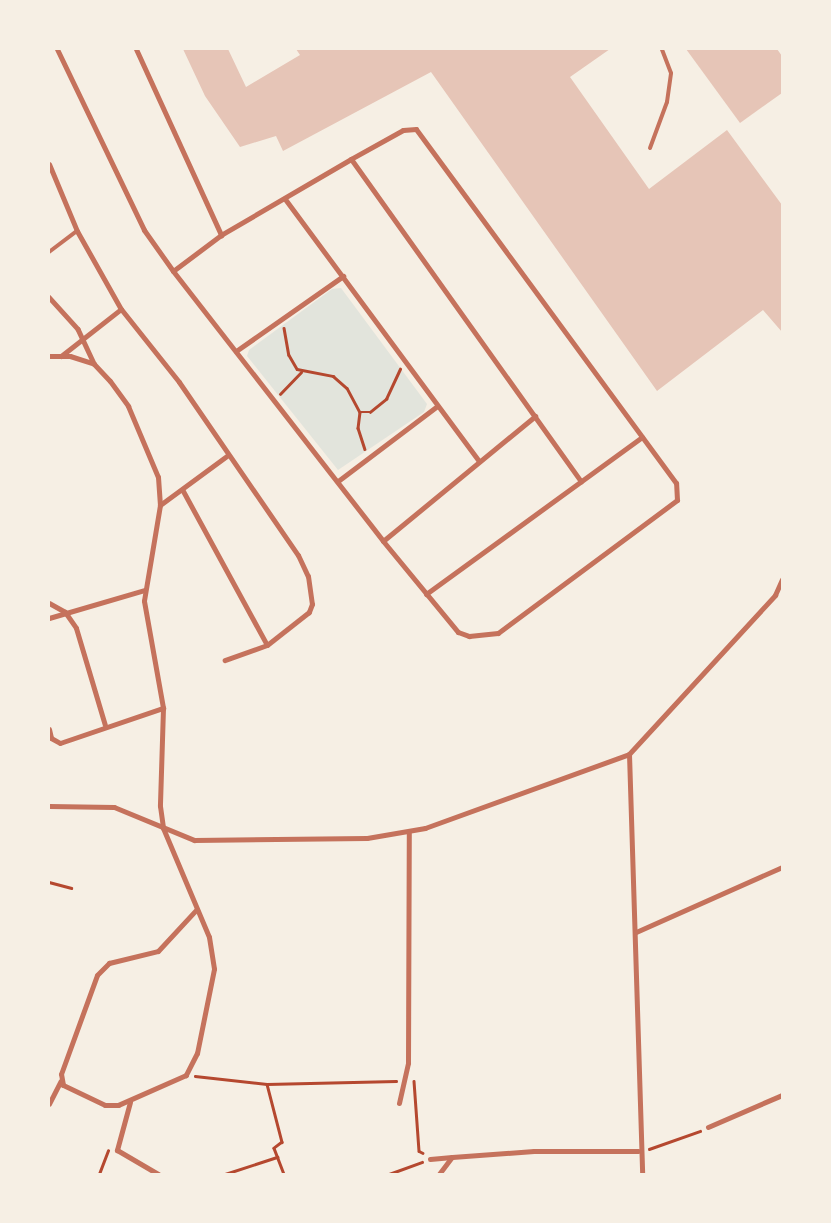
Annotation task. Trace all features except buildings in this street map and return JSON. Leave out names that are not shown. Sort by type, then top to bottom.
[{"type":"street","points":[[57,49],[131,208],[173,271],[384,541],[458,632],[469,636],[498,633],[671,506],[680,494],[642,437],[421,133],[403,130],[221,235],[173,271]]},
{"type":"street","points":[[136,49],[221,235]]},
{"type":"street","points":[[351,159],[536,416],[581,482]]},
{"type":"street","points":[[49,164],[77,231],[121,308],[298,555],[312,594],[308,612],[267,645],[225,660]]},
{"type":"street","points":[[285,199],[479,461]]},
{"type":"street","points":[[236,351],[343,276]]},
{"type":"street","points":[[49,296],[81,337],[94,364],[128,406],[150,452],[160,505],[145,590],[152,664],[163,708],[163,828],[209,937],[214,969],[197,1053],[186,1074],[130,1102],[105,1105],[60,1082]]},
{"type":"street","points":[[61,356],[81,337],[121,308]]},
{"type":"street","points":[[49,356],[61,356],[94,364]]},
{"type":"street","points":[[338,481],[438,406]]},
{"type":"street","points":[[384,541],[536,416]]},
{"type":"street","points":[[426,594],[642,437]]},
{"type":"street","points":[[160,505],[183,491],[228,455]]},
{"type":"street","points":[[183,491],[267,645]]},
{"type":"street","points":[[49,806],[114,807],[194,840],[367,838],[409,833],[629,754],[774,595],[782,579]]},
{"type":"street","points":[[49,618],[145,590]]},
{"type":"street","points":[[774,595],[782,592]]},
{"type":"street","points":[[49,602],[65,612],[82,640],[105,725]]},
{"type":"street","points":[[49,729],[56,742],[163,708]]},
{"type":"street","points":[[629,754],[636,932],[638,1151],[642,1174]]},
{"type":"street","points":[[399,1103],[406,1081],[408,1063],[409,833]]},
{"type":"street","points":[[636,932],[782,867]]},
{"type":"street","points":[[49,1104],[60,1082],[103,967],[158,951],[196,910]]},
{"type":"street","points":[[708,1127],[782,1095]]},
{"type":"street","points":[[130,1102],[117,1150],[158,1174]]},
{"type":"street","points":[[430,1158],[534,1151],[638,1151]]},
{"type":"street","points":[[439,1174],[452,1157]]},
{"type":"lane","points":[[650,148],[667,102],[671,73],[662,49]]},
{"type":"lane","points":[[49,252],[77,231]]},
{"type":"path","points":[[281,320],[289,355],[302,371],[342,382],[360,412],[360,437],[370,457]]},
{"type":"path","points":[[360,412],[370,412],[386,398],[402,357]]},
{"type":"path","points":[[274,399],[302,371]]},
{"type":"path","points":[[49,882],[71,888]]},
{"type":"path","points":[[408,1063],[412,1063],[419,1150],[430,1158]]},
{"type":"path","points":[[186,1074],[267,1084],[406,1081]]},
{"type":"path","points":[[267,1084],[282,1142],[274,1148],[284,1174]]},
{"type":"path","points":[[638,1151],[708,1127]]},
{"type":"path","points":[[225,1174],[277,1157]]},
{"type":"path","points":[[389,1174],[430,1158]]},
{"type":"shaded area","points":[[341,288],[427,404],[424,412],[338,470],[247,356],[249,350],[332,289]]}]
